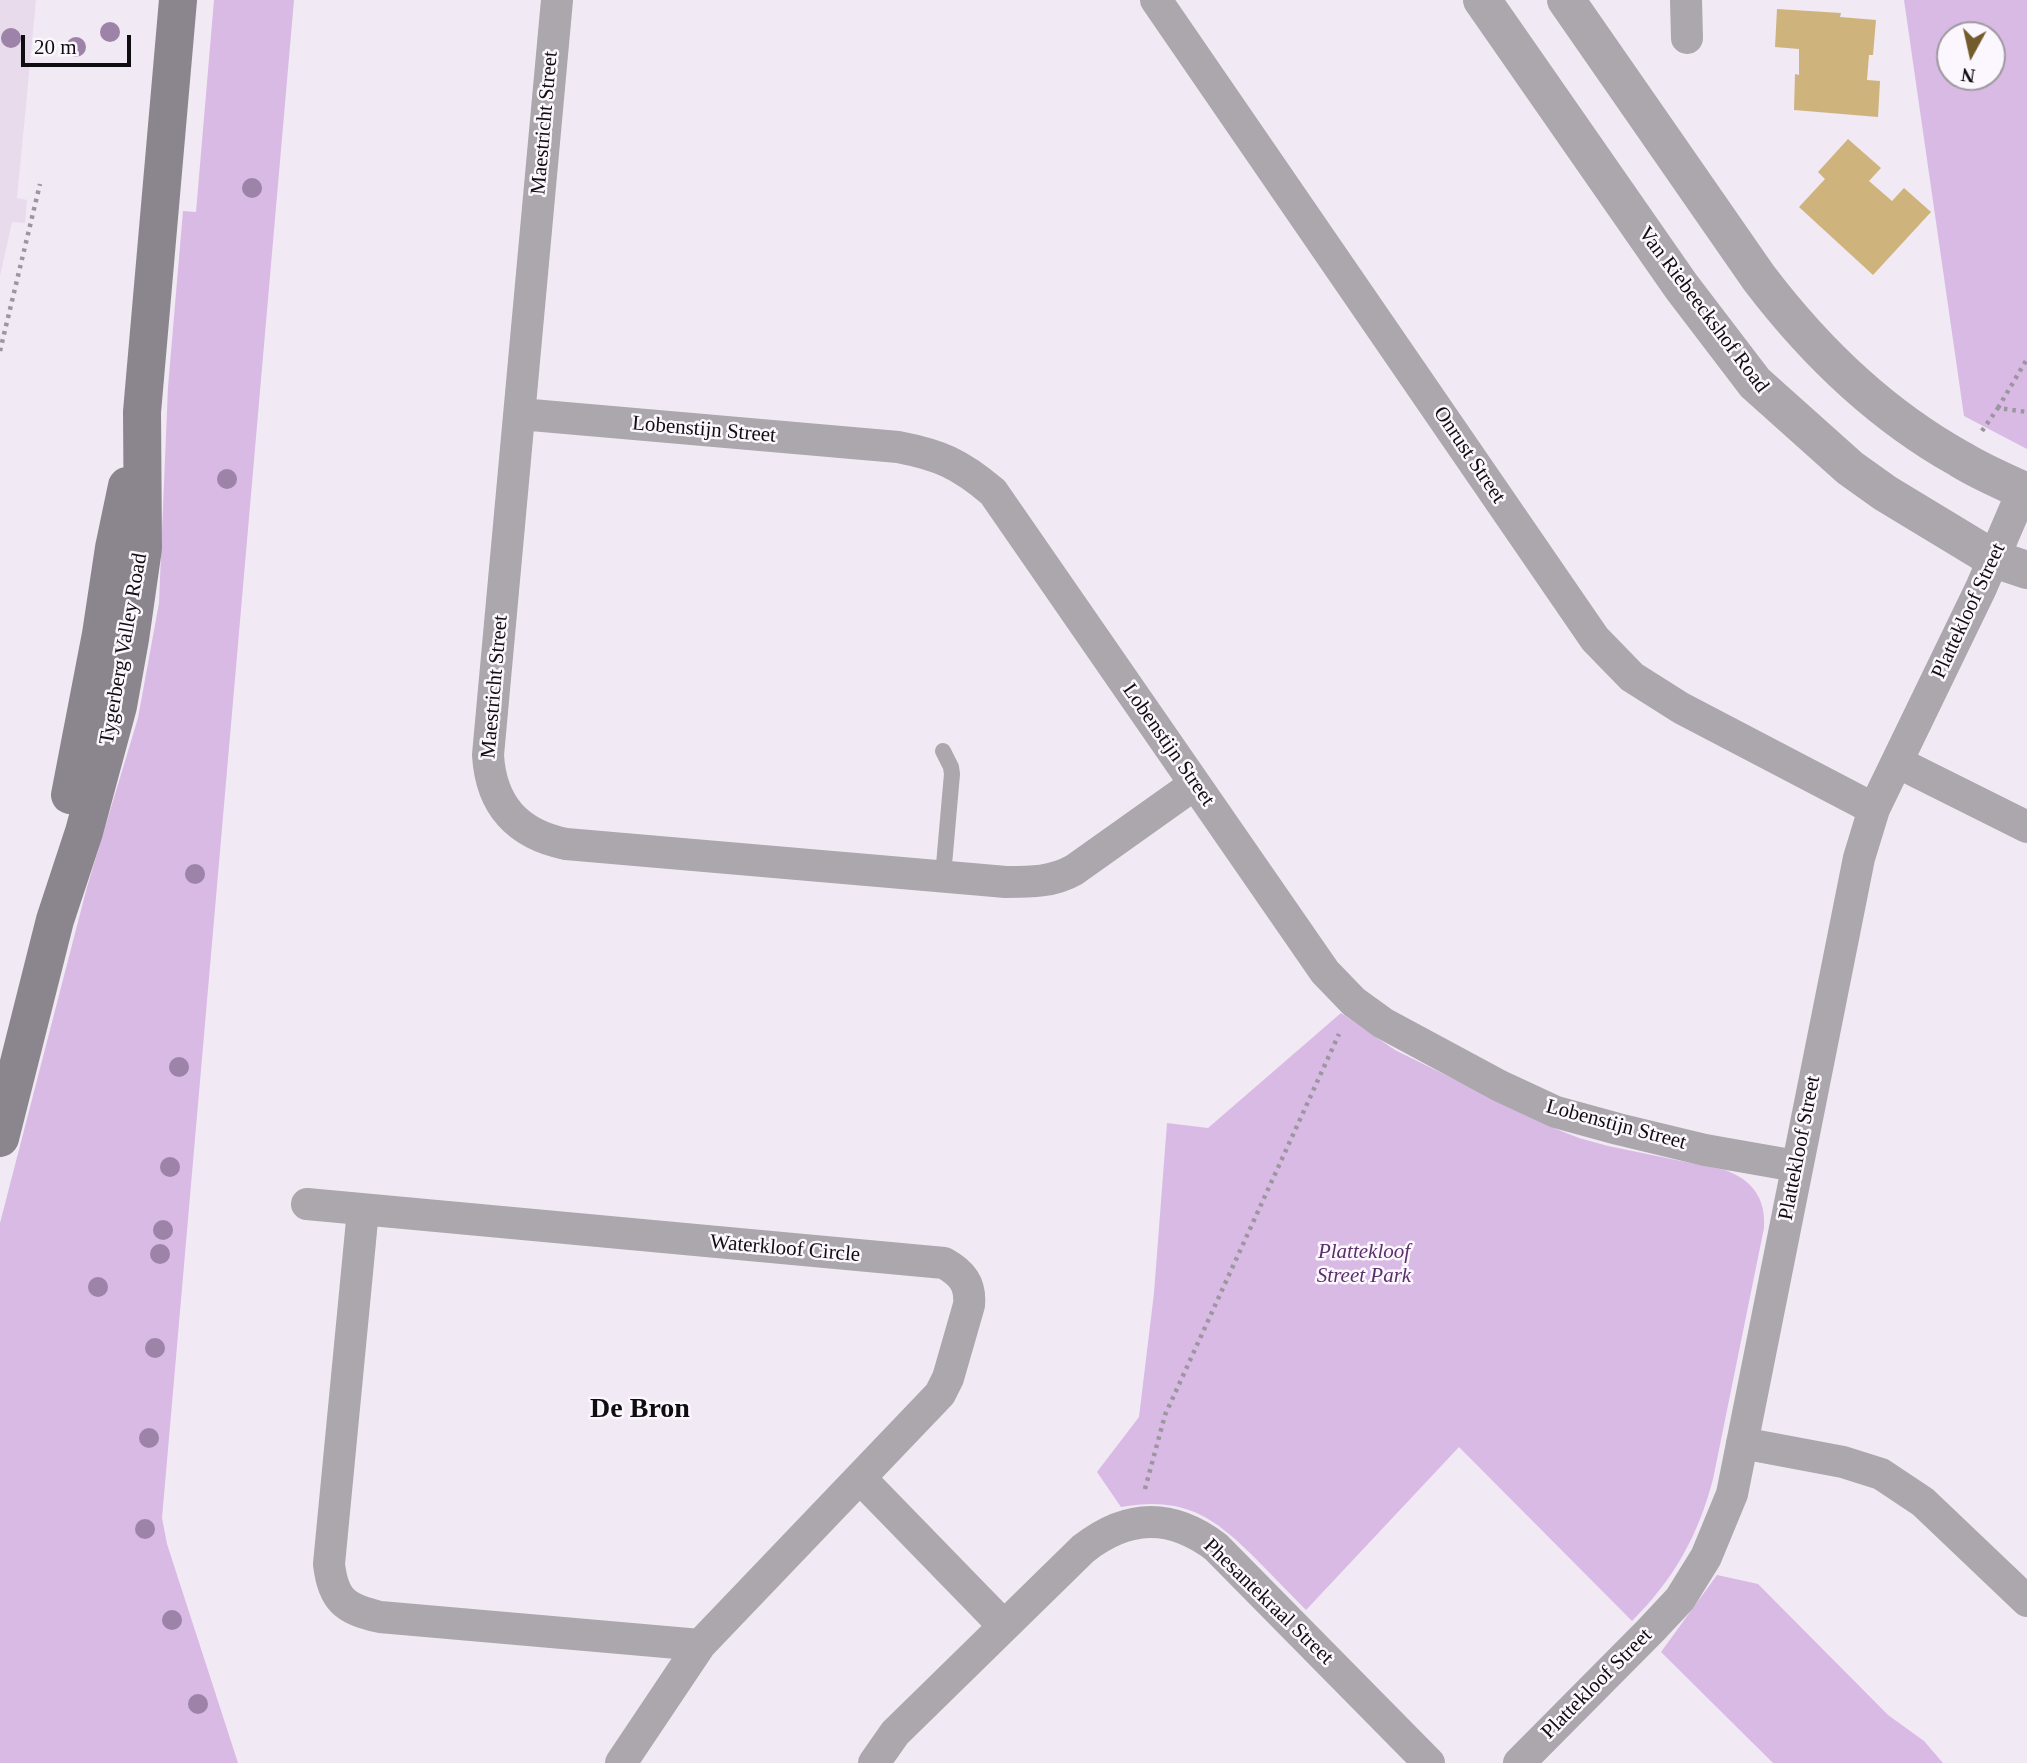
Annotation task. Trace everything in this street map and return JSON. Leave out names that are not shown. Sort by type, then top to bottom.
[{"type":"main road","name":"Tygerberg Valley Road","points":[[0,1138],[55,920],[63,829],[101,634],[114,548],[142,412],[178,0]]},
{"type":"street","name":"Maestricht Street","points":[[557,0],[488,755],[494,791],[503,807],[515,821],[530,832],[547,840],[566,844],[1032,882],[1061,877],[1074,870],[1195,784]]},
{"type":"street","name":"Onrust Street","points":[[1157,0],[1595,639],[1632,677],[1672,703],[1874,809]]},
{"type":"street","name":"Van Riebeeckshof Road","points":[[1482,0],[1681,286],[1755,383],[1850,468],[1921,516],[2010,565]]},
{"type":"street","points":[[1566,0],[1759,278],[1788,316],[1821,352],[1861,388],[1931,442],[2025,491]]},
{"type":"street","points":[[1686,0],[1687,38]]},
{"type":"street","name":"Lobenstijn Street","points":[[520,414],[898,447],[944,459],[971,473],[993,492],[1325,972],[1354,1002],[1383,1023],[1500,1086],[1556,1112],[1705,1150],[1797,1166]]},
{"type":"street","name":"Plattekloof Street","points":[[1519,1763],[1680,1599],[1706,1556],[1732,1494],[1859,858],[1874,809],[1897,762],[2010,565],[2025,491]]},
{"type":"street","points":[[1897,762],[2027,827]]},
{"type":"street","name":"Waterkloof Circle","points":[[307,1204],[944,1263],[963,1277],[970,1295],[959,1342],[940,1394],[700,1645],[621,1763]]},
{"type":"street","points":[[363,1210],[329,1564],[331,1583],[340,1598],[358,1612],[380,1617],[700,1645]]},
{"type":"street","points":[[1742,1443],[1843,1462],[1881,1474],[1923,1502],[2027,1601]]},
{"type":"street","points":[[861,1479],[1004,1626]]},
{"type":"street","name":"Phesantekraal Street","points":[[874,1763],[895,1733],[1083,1549],[1107,1532],[1136,1523],[1159,1522],[1185,1528],[1216,1547],[1429,1763]]},
{"type":"lane","points":[[943,751],[952,774],[943,876]]},
{"type":"path","points":[[0,351],[40,184]]},
{"type":"path","points":[[1980,435],[2027,359]]},
{"type":"path","points":[[1998,408],[2027,412]]},
{"type":"path","points":[[1136,1523],[1165,1415],[1354,1002]]},
{"type":"shaded area","points":[[0,0],[36,0],[17,198],[27,200],[25,223],[12,222],[0,276]]},
{"type":"green space","points":[[214,0],[294,0],[162,1518],[167,1544],[238,1763],[0,1763],[0,1223],[87,887],[138,718],[159,603],[168,387],[183,211],[196,212]]},
{"type":"green space","points":[[1904,0],[2027,0],[2027,449],[1964,416]]},
{"type":"green space","name":"Plattekloof Street Park","points":[[1341,1013],[1395,1050],[1551,1127],[1608,1146],[1725,1170],[1743,1179],[1760,1199],[1764,1228],[1707,1500],[1683,1556],[1660,1589],[1632,1621],[1459,1447],[1306,1610],[1240,1544],[1211,1521],[1180,1507],[1163,1504],[1121,1507],[1097,1472],[1139,1417],[1154,1293],[1167,1123],[1208,1128]]},
{"type":"green space","points":[[1717,1575],[1758,1584],[1888,1715],[1924,1741],[1943,1763],[1773,1763],[1661,1652]]},
{"type":"building","points":[[1777,9],[1841,13],[1840,17],[1876,20],[1873,55],[1869,55],[1867,80],[1880,81],[1878,117],[1794,110],[1795,74],[1799,75],[1799,49],[1775,47]]},
{"type":"building","points":[[1848,139],[1881,168],[1869,181],[1892,201],[1904,188],[1931,212],[1873,275],[1799,207],[1825,179],[1818,172]]},
{"type":"district","name":"De Bron","points":[[640,1410]]}]
